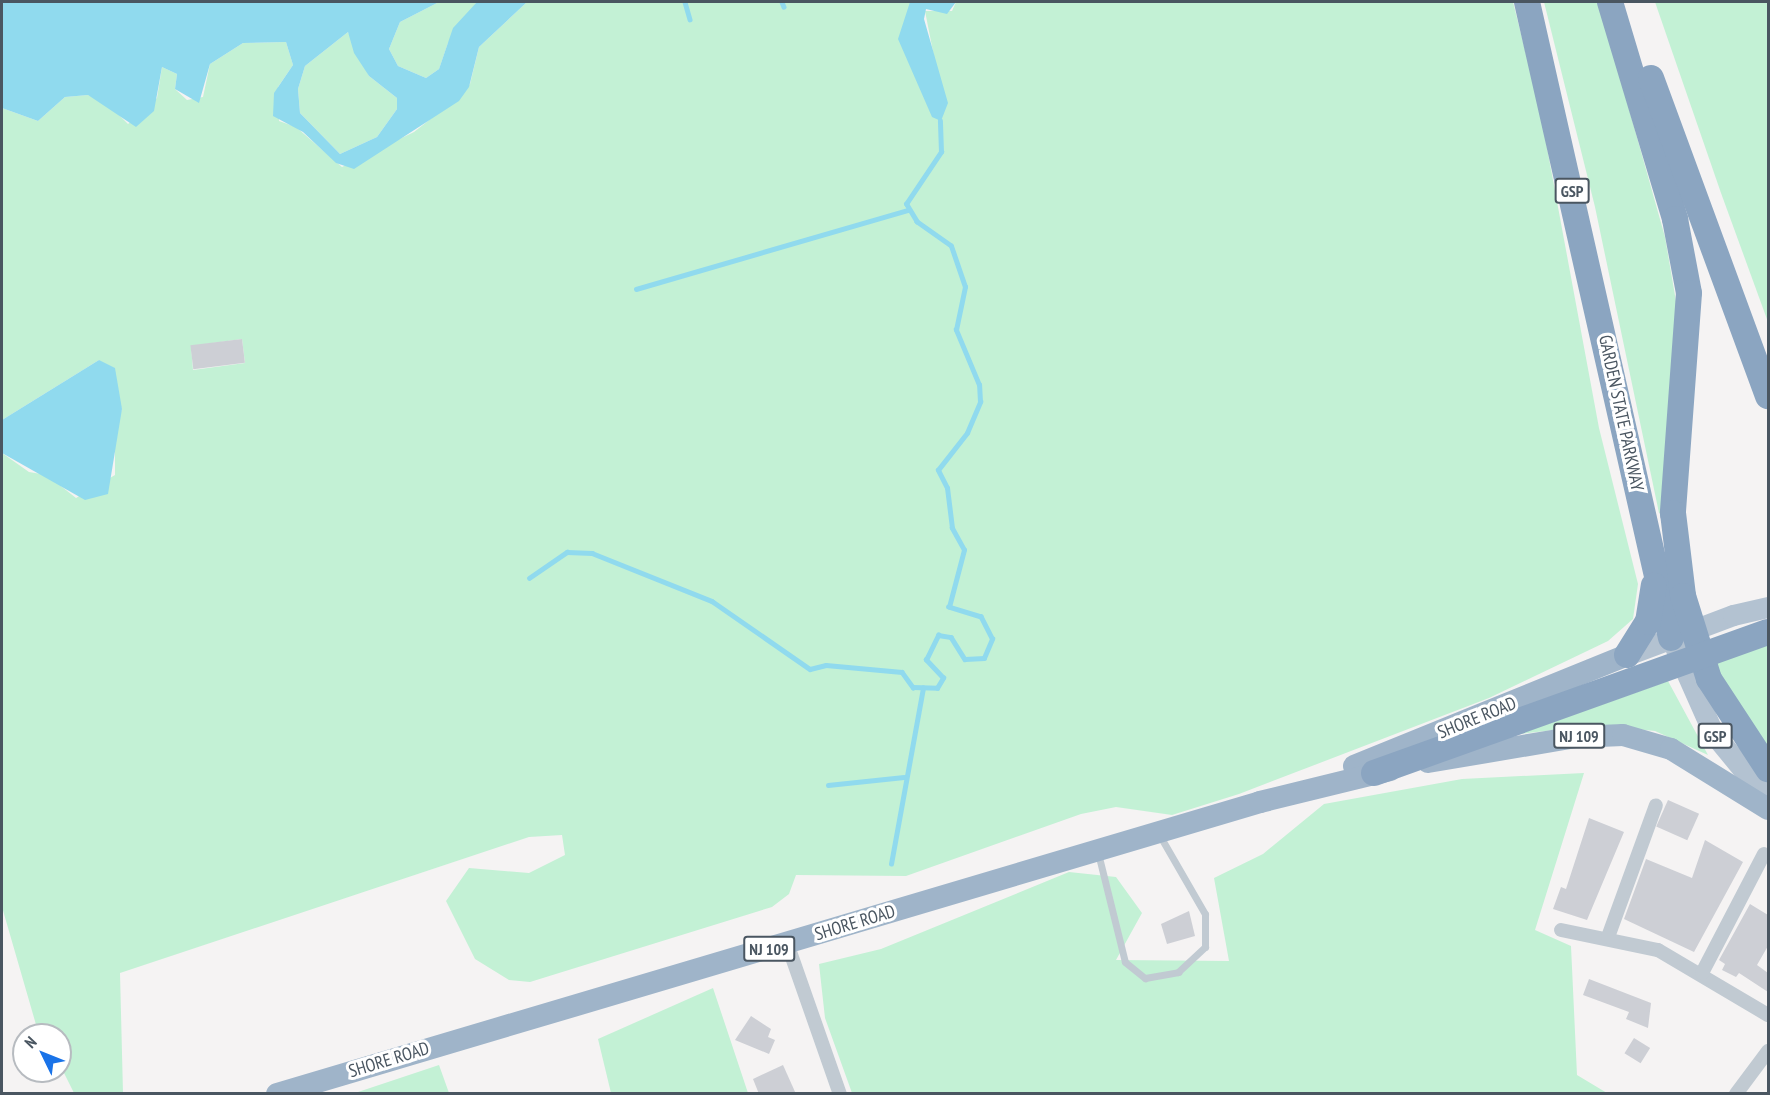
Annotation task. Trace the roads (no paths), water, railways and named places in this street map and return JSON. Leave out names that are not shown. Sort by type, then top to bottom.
[{"type":"highway","name":"GARDEN STATE PARKWAY","points":[[1527,2],[1656,573],[1685,646]]},
{"type":"highway","points":[[1610,2],[1675,219],[1689,293],[1673,529],[1685,646],[1721,703],[1768,769]]},
{"type":"highway","points":[[1626,2],[1702,228],[1768,396]]},
{"type":"highway","points":[[1627,655],[1648,622],[1656,573]]},
{"type":"highway","points":[[1374,773],[1685,646],[1768,632]]},
{"type":"highway","name":"SHORE ROAD","points":[[1260,802],[1627,655]]},
{"type":"highway","name":"NJ 109","points":[[1374,773],[1576,737],[1623,735],[1671,749],[1768,809]]},
{"type":"highway","name":"SHORE ROAD","points":[[277,1094],[1260,802],[1374,773]]},
{"type":"main road","name":"NJ 109","points":[[1685,646],[1768,607]]},
{"type":"main road","name":"SHORE ROAD","points":[[1627,655],[1685,646]]},
{"type":"main road","name":"GARDEN STATE PARKWAY","points":[[1685,646],[1722,747],[1768,800]]},
{"type":"street","points":[[1608,938],[1656,805]]},
{"type":"street","points":[[1702,973],[1764,854]]},
{"type":"street","points":[[1561,930],[1659,950],[1702,973],[1768,1015]]},
{"type":"street","points":[[787,943],[840,1094]]},
{"type":"street","points":[[1736,1094],[1768,1051]]},
{"type":"lane","points":[[1097,851],[1125,962],[1145,978],[1178,972],[1205,947],[1205,914],[1158,832]]},
{"type":"water","points":[[2,2],[439,2],[400,22],[389,49],[398,66],[426,78],[439,69],[453,28],[477,2],[527,2],[479,47],[469,87],[459,101],[354,169],[336,163],[303,132],[273,116],[274,93],[293,65],[286,42],[243,43],[210,64],[199,103],[175,89],[177,74],[162,67],[154,111],[136,127],[88,95],[65,97],[38,121],[2,108]],"holes":[[[348,32],[354,53],[369,76],[397,98],[397,109],[377,137],[340,154],[300,113],[298,89],[305,66]]]},
{"type":"water","points":[[910,2],[956,2],[947,14],[926,9],[924,19],[948,103],[941,121],[932,117],[898,39]]},
{"type":"water","points":[[99,360],[115,368],[122,409],[108,494],[85,500],[2,453],[2,420]]},
{"type":"waterway","points":[[685,2],[690,19]]},
{"type":"waterway","points":[[782,2],[784,7]]},
{"type":"waterway","points":[[529,578],[567,552],[592,553],[712,601],[810,669],[826,665],[902,672],[913,687],[937,688],[943,678],[926,660],[938,635],[951,637],[965,659],[984,658],[992,639],[981,617],[949,607],[964,550],[952,528],[947,488],[938,470],[967,433],[980,402],[979,385],[956,330],[965,287],[951,246],[917,222],[906,204],[941,152],[940,121]]},
{"type":"waterway","points":[[636,289],[908,210]]},
{"type":"waterway","points":[[891,864],[923,688]]},
{"type":"waterway","points":[[828,785],[904,777]]}]
